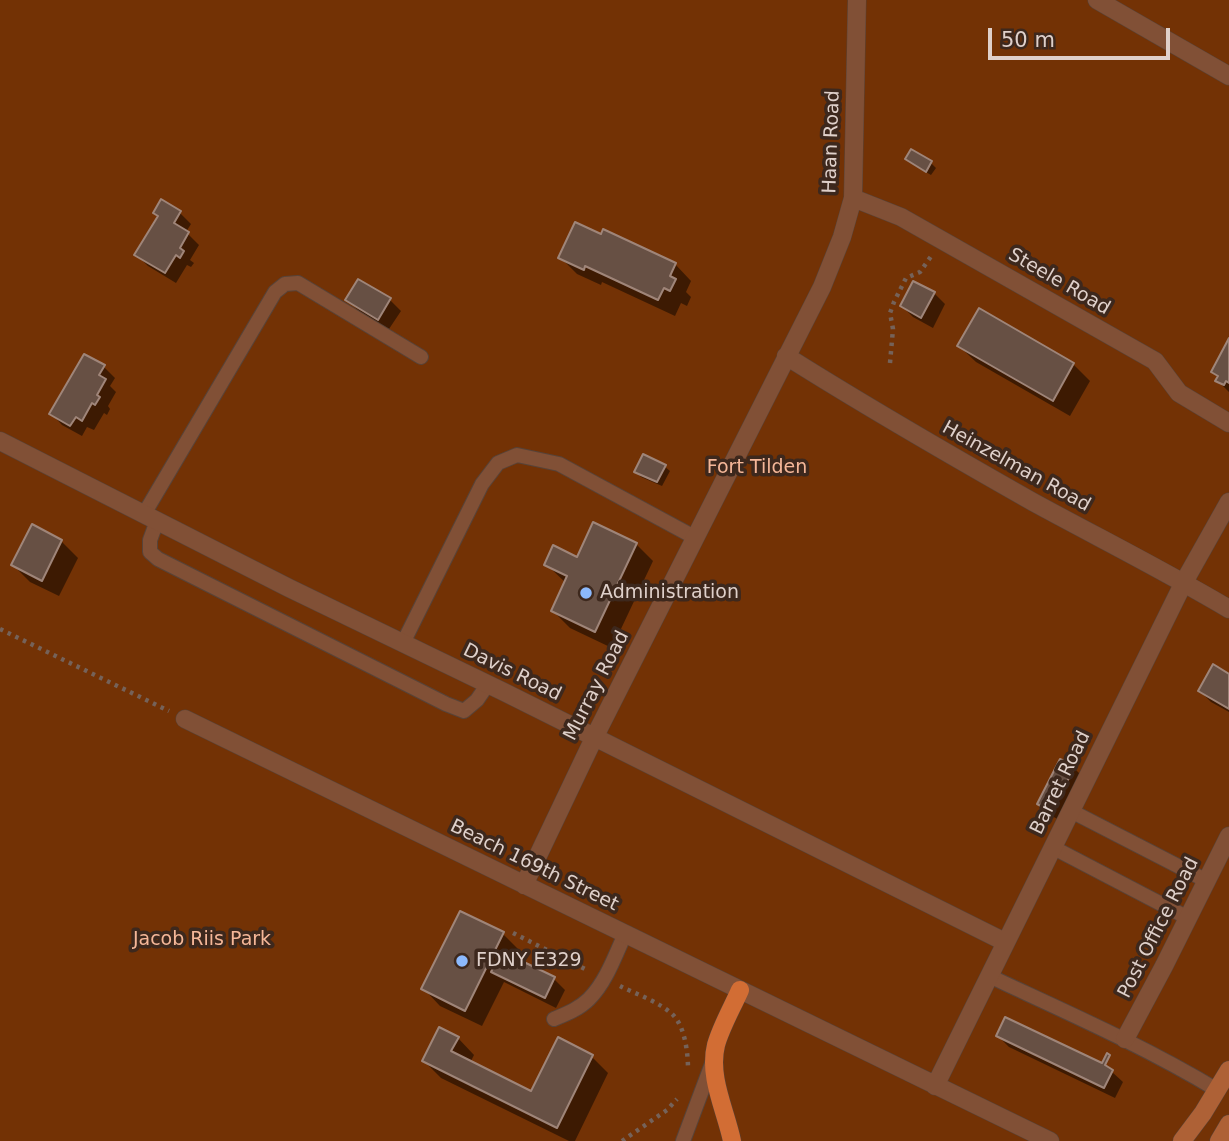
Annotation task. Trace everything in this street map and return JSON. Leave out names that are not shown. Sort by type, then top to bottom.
[{"type":"main road","points":[[732,1141],[729,1122],[717,1086],[714,1060],[715,1047],[740,990]]},
{"type":"street","name":"Haan Road","points":[[786,356],[822,287],[842,237],[853,198],[857,0]]},
{"type":"street","points":[[1097,0],[1229,76]]},
{"type":"street","name":"Steele Road","points":[[853,198],[901,217],[1155,361],[1179,393],[1229,423]]},
{"type":"street","name":"Murray Road","points":[[524,885],[594,738],[786,356]]},
{"type":"street","name":"Heinzelman Road","points":[[786,356],[1033,502],[1184,582],[1229,609]]},
{"type":"street","name":"Davis Road","points":[[0,440],[289,588],[488,684],[1005,942]]},
{"type":"street","name":"Barret Road","points":[[935,1086],[1184,582],[1229,502]]},
{"type":"street","name":"Beach 169th Street","points":[[185,719],[1050,1141]]},
{"type":"street","name":"Post Office Road","points":[[1125,1039],[1229,836]]},
{"type":"street","points":[[1182,1141],[1229,1070]]},
{"type":"street","points":[[1219,1141],[1229,1124]]},
{"type":"lane","points":[[421,357],[298,283],[285,284],[275,292],[151,517],[150,552],[158,559],[446,705],[464,711],[477,700],[488,684]]},
{"type":"lane","points":[[403,643],[482,484],[498,463],[517,455],[559,464],[694,537]]},
{"type":"lane","points":[[1071,811],[1207,881]]},
{"type":"lane","points":[[1052,847],[1188,918]]},
{"type":"lane","points":[[554,1019],[578,1008],[589,999],[604,978],[625,934]]},
{"type":"lane","points":[[989,976],[1125,1039],[1217,1090]]},
{"type":"lane","points":[[683,1141],[714,1060]]},
{"type":"path","points":[[890,363],[894,329],[890,313],[894,302],[906,278],[920,272],[941,240]]},
{"type":"path","points":[[0,628],[185,719]]},
{"type":"path","points":[[513,933],[664,1008],[675,1017],[688,1057],[688,1078]]},
{"type":"path","points":[[622,1141],[667,1110],[680,1095]]},
{"type":"green space","name":"Fort Tilden","points":[[0,0],[1229,0],[1229,1141],[0,1141]]},
{"type":"building","points":[[911,149],[932,161],[926,172],[905,159]]},
{"type":"building","points":[[161,199],[181,211],[174,223],[189,232],[180,248],[184,251],[180,258],[176,255],[165,273],[134,255],[158,216],[153,213]]},
{"type":"building","points":[[575,222],[601,234],[603,229],[676,263],[670,276],[676,279],[670,291],[664,288],[658,300],[585,266],[584,270],[558,258]]},
{"type":"building","points":[[358,279],[391,298],[378,320],[345,300]]},
{"type":"building","points":[[913,281],[935,292],[921,318],[900,306]]},
{"type":"building","points":[[979,308],[1074,363],[1053,401],[957,346]]},
{"type":"building","points":[[1229,338],[1229,383],[1226,381],[1224,385],[1215,381],[1218,376],[1211,372]]},
{"type":"building","points":[[84,354],[105,365],[99,375],[106,379],[95,405],[92,403],[82,421],[76,417],[70,426],[49,414]]},
{"type":"building","points":[[643,454],[666,465],[657,482],[634,472]]},
{"type":"building","name":"Administration","points":[[593,522],[637,543],[595,632],[551,611],[567,576],[544,565],[553,545],[577,557]]},
{"type":"building","points":[[32,524],[62,540],[42,581],[11,565]]},
{"type":"building","points":[[1213,664],[1229,674],[1229,709],[1198,691]]},
{"type":"building","points":[[1060,759],[1075,766],[1052,812],[1037,804]]},
{"type":"building","name":"FDNY E329","points":[[460,911],[504,932],[465,1011],[421,989]]},
{"type":"building","points":[[501,951],[555,977],[545,998],[491,972]]},
{"type":"building","points":[[1005,1017],[1102,1063],[1107,1053],[1110,1055],[1105,1065],[1113,1070],[1104,1088],[996,1036]]},
{"type":"building","points":[[439,1027],[459,1037],[451,1051],[531,1091],[558,1037],[593,1055],[557,1128],[422,1061]]},
{"type":"place","name":"Administration","points":[[586,593]]},
{"type":"place","name":"FDNY E329","points":[[462,961]]},
{"type":"park label","name":"Jacob Riis Park","points":[[202,940]]}]
